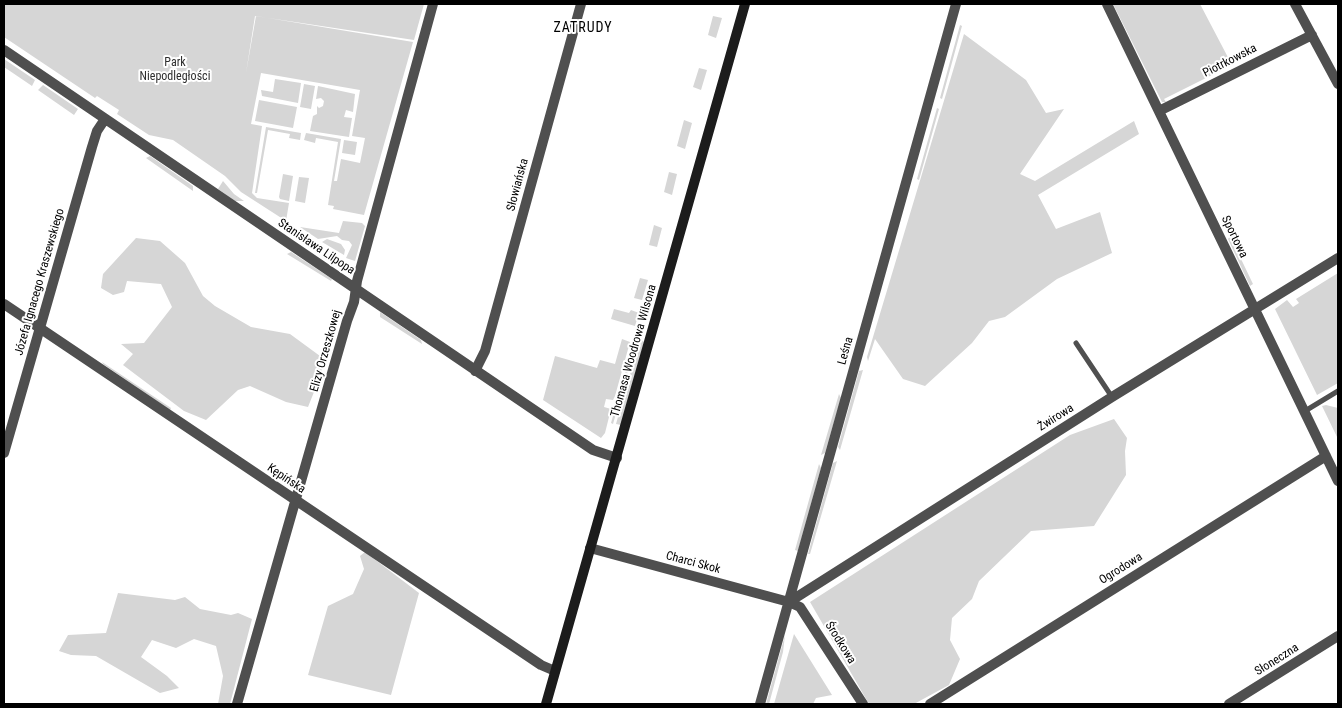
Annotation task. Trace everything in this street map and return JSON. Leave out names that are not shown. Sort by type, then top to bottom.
[{"type":"street","name":"Elizy Orzeszkowej","points":[[237,704],[354,302],[433,4]]},
{"type":"street","name":"Słowiańska","points":[[475,371],[486,351],[581,4]]},
{"type":"street","name":"Thomasa Woodrowa Wilsona","points":[[546,704],[745,4]]},
{"type":"street","name":"Leśna","points":[[760,704],[956,4]]},
{"type":"street","name":"Sportowa","points":[[1107,4],[1338,481]]},
{"type":"street","points":[[1296,4],[1338,84]]},
{"type":"street","name":"Piotrkowska","points":[[1159,111],[1312,35]]},
{"type":"street","name":"Stanisława Lilpopa","points":[[4,50],[593,450],[617,458]]},
{"type":"street","name":"Józefa Ignacego Kraszewskiego","points":[[4,453],[95,137],[105,119]]},
{"type":"street","name":"Żwirowa","points":[[789,602],[1112,397],[1338,258]]},
{"type":"street","name":"Kępińska","points":[[4,304],[541,666],[555,671]]},
{"type":"street","name":"Ogrodowa","points":[[930,704],[1326,456]]},
{"type":"street","name":"Charci Skok","points":[[590,548],[789,602]]},
{"type":"street","name":"Środkowa","points":[[789,602],[805,612],[863,704]]},
{"type":"street","name":"Słoneczna","points":[[1229,704],[1338,636]]},
{"type":"lane","points":[[1076,343],[1112,397]]},
{"type":"lane","points":[[1305,411],[1338,391]]},
{"type":"green space","name":"Park Niepodległości","points":[[4,4],[424,4],[414,40],[266,18],[413,42],[364,215],[333,209],[334,206],[328,205],[338,142],[316,138],[315,143],[304,140],[306,133],[341,139],[334,181],[337,181],[341,159],[360,163],[365,138],[352,136],[360,90],[261,73],[251,124],[262,126],[252,193],[257,198],[289,203],[286,221],[241,192],[225,176],[173,140],[149,135],[117,114],[119,110],[97,96],[95,98],[4,37]],"holes":[[[255,16],[256,16],[246,73]]]},
{"type":"green space","points":[[1113,4],[1200,4],[1232,65],[1164,99],[1166,102],[1162,102]]},
{"type":"green space","points":[[713,16],[722,18],[716,38],[708,35]]},
{"type":"green space","points":[[960,25],[962,26],[942,99],[940,98]]},
{"type":"green space","points":[[964,34],[1026,80],[1046,113],[1064,109],[1020,174],[1035,181],[1134,121],[1139,134],[1038,195],[1056,229],[1100,212],[1112,253],[1057,279],[1005,317],[989,321],[972,343],[925,386],[903,379],[875,339],[868,361],[867,357]]},
{"type":"green space","points":[[4,59],[35,80],[32,86],[4,67]]},
{"type":"green space","points":[[699,68],[707,70],[701,90],[693,87]]},
{"type":"green space","points":[[275,79],[301,83],[298,103],[262,96],[261,90],[273,92]]},
{"type":"green space","points":[[304,84],[315,86],[311,109],[300,107]]},
{"type":"green space","points":[[43,85],[78,109],[74,115],[38,90]]},
{"type":"green space","points":[[318,86],[355,94],[353,112],[346,110],[344,117],[352,118],[349,137],[310,131],[313,116],[317,114],[317,106],[319,108],[323,106],[324,101],[321,98],[316,99]]},
{"type":"green space","points":[[259,100],[297,107],[293,128],[255,121]]},
{"type":"green space","points":[[937,108],[939,109],[919,180],[917,179]]},
{"type":"green space","points":[[684,120],[692,123],[685,149],[677,146]]},
{"type":"green space","points":[[266,127],[301,133],[300,140],[289,138],[290,134],[268,130],[257,193],[255,193]]},
{"type":"green space","points":[[344,140],[357,142],[355,155],[342,153]]},
{"type":"green space","points":[[150,156],[193,186],[193,191],[146,158]]},
{"type":"green space","points":[[669,172],[677,174],[672,195],[664,192]]},
{"type":"green space","points":[[283,174],[293,176],[289,201],[279,197]]},
{"type":"green space","points":[[299,177],[309,178],[305,203],[295,201]]},
{"type":"green space","points":[[223,181],[234,194],[244,201],[235,201],[218,189]]},
{"type":"green space","points":[[343,221],[362,223],[365,226],[355,261],[346,258],[352,245],[349,241],[342,240],[337,236],[318,239],[300,227],[339,233]]},
{"type":"green space","points":[[654,225],[662,228],[657,247],[649,245]]},
{"type":"green space","points":[[1230,236],[1253,284],[1250,286],[1228,239]]},
{"type":"green space","points":[[136,238],[160,241],[185,263],[203,296],[215,306],[251,327],[290,334],[320,356],[322,372],[308,407],[286,402],[250,386],[238,390],[206,420],[184,411],[123,365],[133,354],[121,344],[144,343],[172,307],[161,284],[127,281],[124,292],[113,295],[101,288],[103,274]]},
{"type":"green space","points":[[327,239],[341,244],[345,250],[344,255],[322,242]]},
{"type":"green space","points":[[291,252],[332,279],[331,281],[287,254]]},
{"type":"green space","points":[[1338,273],[1338,383],[1317,395],[1275,309],[1287,300],[1293,307],[1299,303],[1296,299]]},
{"type":"green space","points":[[640,278],[648,280],[642,300],[634,298]]},
{"type":"green space","points":[[614,309],[629,313],[631,310],[639,313],[635,326],[611,319]]},
{"type":"green space","points":[[380,312],[421,340],[422,344],[380,317]]},
{"type":"green space","points":[[635,338],[637,339],[613,424],[611,423]]},
{"type":"green space","points":[[622,339],[630,342],[615,396],[613,400],[606,399],[604,407],[611,409],[605,433],[601,438],[543,400],[555,356],[597,368],[600,360],[615,364]]},
{"type":"green space","points":[[640,339],[644,342],[621,425],[616,424]]},
{"type":"green space","points":[[102,362],[171,408],[170,410],[103,364]]},
{"type":"green space","points":[[863,370],[840,450],[838,447],[859,371]]},
{"type":"green space","points":[[839,394],[841,398],[825,453],[821,455]]},
{"type":"green space","points":[[1322,406],[1338,408],[1338,439]]},
{"type":"green space","points":[[1114,419],[1127,438],[1125,451],[1126,475],[1094,526],[1031,531],[979,581],[972,599],[952,618],[950,640],[960,659],[949,685],[914,704],[869,704],[810,602],[1070,435]]},
{"type":"green space","points":[[837,461],[810,554],[808,554],[833,463]]},
{"type":"green space","points":[[819,464],[821,468],[798,551],[795,550]]},
{"type":"green space","points":[[365,552],[419,593],[391,695],[308,675],[328,606],[353,594],[364,569],[360,556]]},
{"type":"green space","points":[[118,593],[175,600],[185,597],[200,609],[231,615],[238,613],[252,619],[230,704],[218,704],[223,676],[216,646],[194,639],[176,648],[152,640],[141,657],[167,676],[179,688],[160,693],[96,656],[71,655],[59,651],[68,635],[106,633]]},
{"type":"green space","points":[[794,634],[832,695],[816,698],[813,704],[774,704]]},
{"type":"green space","points":[[785,635],[783,652],[769,704],[766,704]]},
{"type":"district","name":"ZATRUDY","points":[[583,28]]}]
